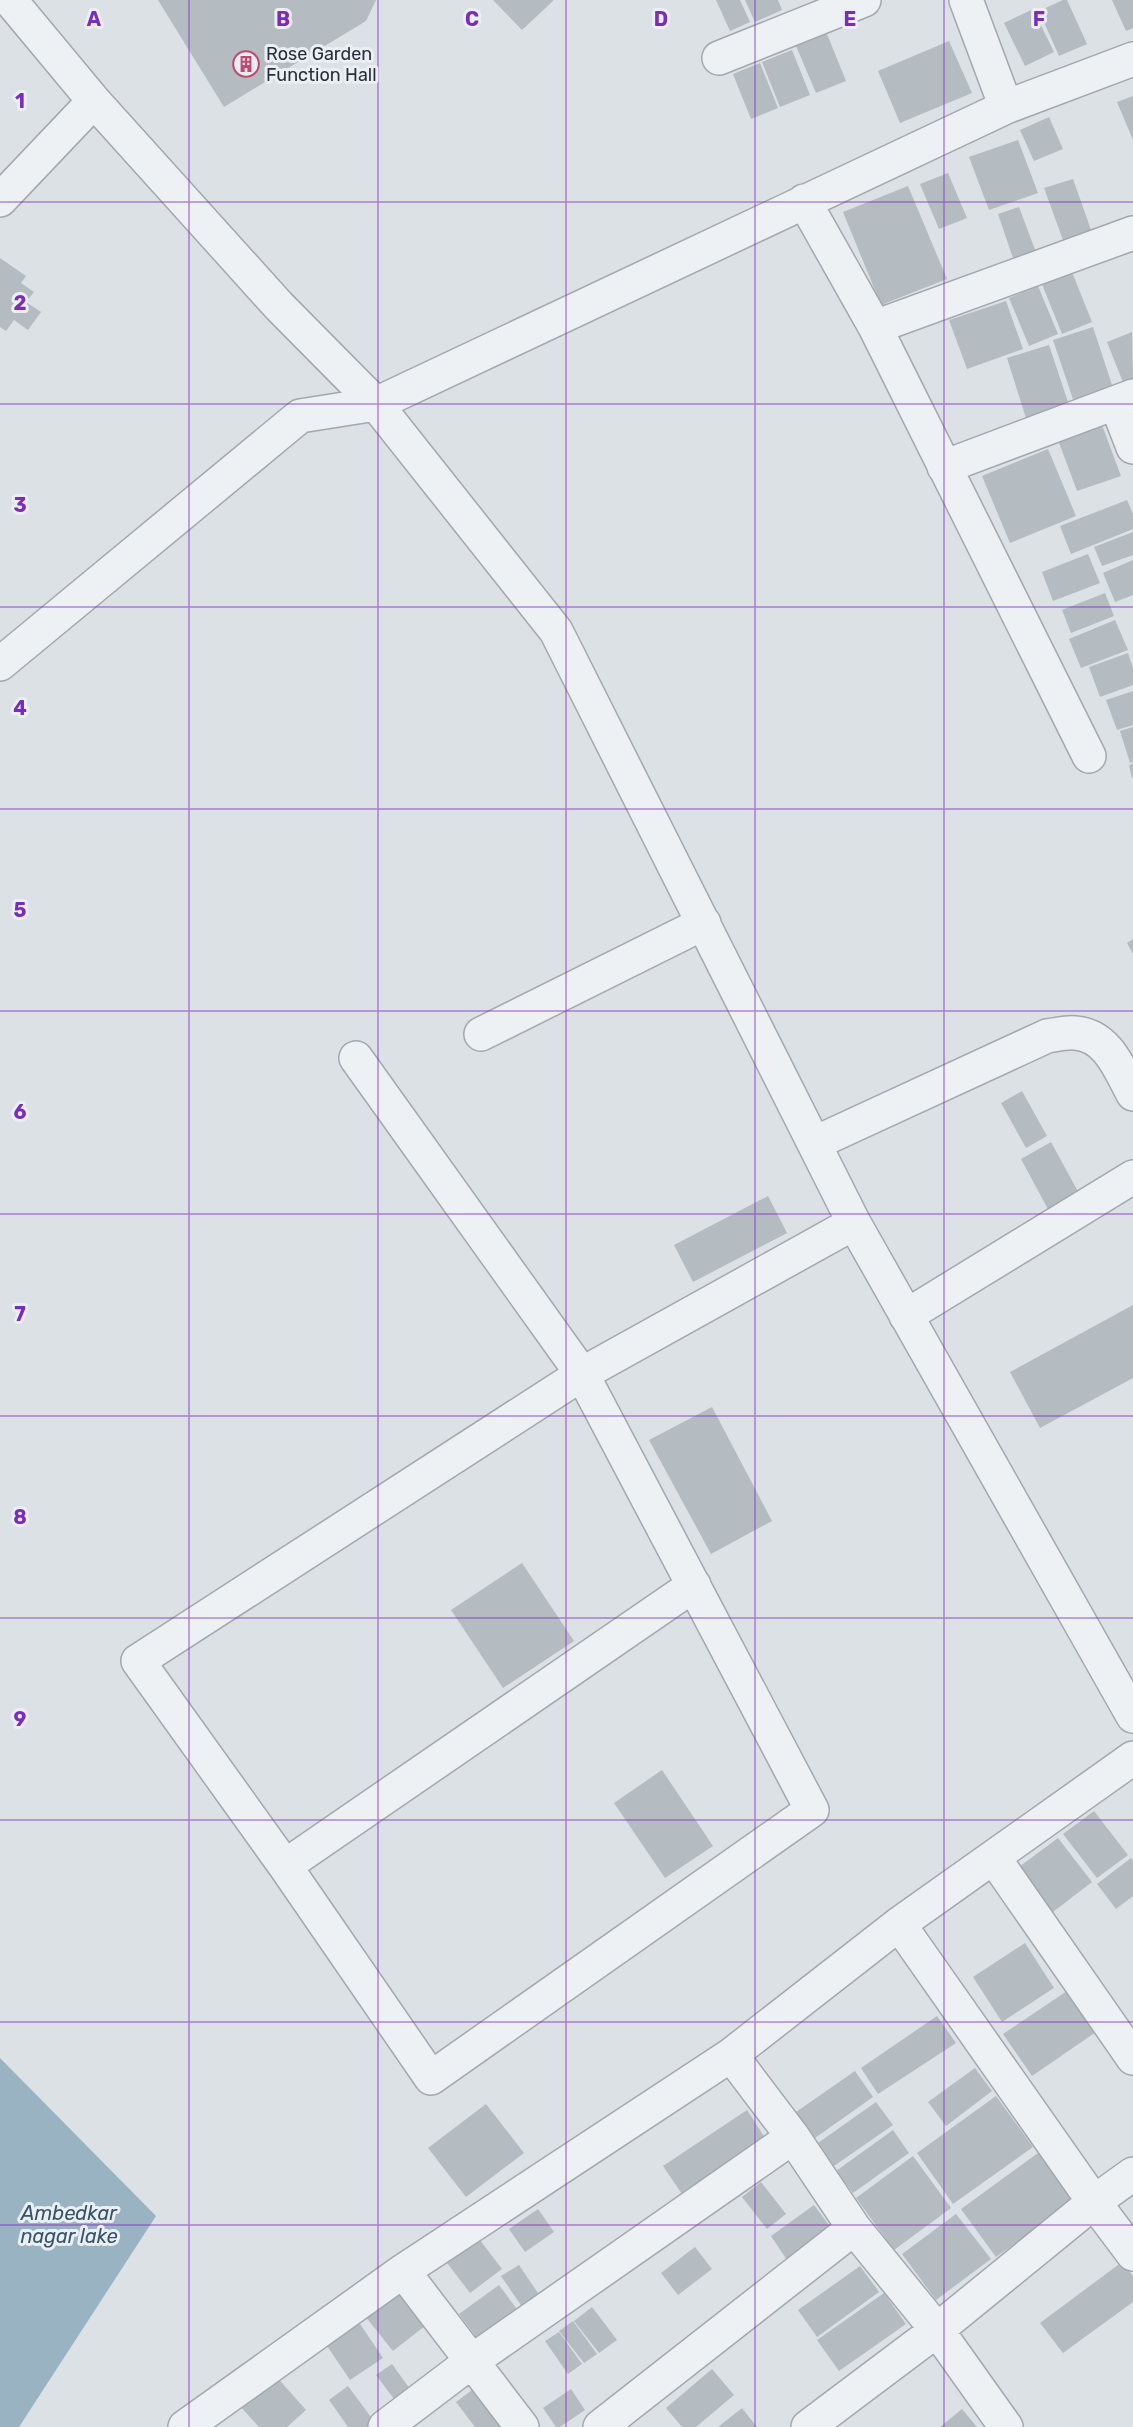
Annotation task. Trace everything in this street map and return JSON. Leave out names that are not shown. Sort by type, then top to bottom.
[{"type":"street","points":[[10,0],[94,101],[279,306],[376,404],[556,631],[854,1223],[1133,1716]]},
{"type":"street","points":[[719,58],[864,0]]},
{"type":"street","points":[[966,0],[1006,107]]},
{"type":"street","points":[[0,664],[300,416],[376,404],[1006,107],[1133,59]]},
{"type":"street","points":[[0,201],[94,101]]},
{"type":"street","points":[[804,201],[874,327],[1089,756]]},
{"type":"street","points":[[874,327],[1133,233]]},
{"type":"street","points":[[944,467],[1125,399],[1133,447]]},
{"type":"street","points":[[481,1034],[704,923]]},
{"type":"street","points":[[815,1143],[1047,1036],[1076,1032],[1099,1041],[1114,1057],[1133,1094]]},
{"type":"street","points":[[356,1058],[582,1374],[812,1810],[431,2078],[285,1866],[138,1661],[582,1374],[854,1223]]},
{"type":"street","points":[[906,1316],[1133,1177]]},
{"type":"street","points":[[285,1866],[694,1586]]},
{"type":"street","points":[[185,2427],[403,2271],[731,2055],[899,1924],[1133,1758]]},
{"type":"street","points":[[994,1858],[1133,2058]]},
{"type":"street","points":[[899,1924],[1133,2254]]},
{"type":"street","points":[[731,2055],[793,2137],[854,2228],[937,2330],[1006,2427]]},
{"type":"street","points":[[385,2427],[472,2361],[793,2137]]},
{"type":"street","points":[[808,2427],[937,2330],[1094,2202],[1133,2174]]},
{"type":"street","points":[[600,2427],[854,2228]]},
{"type":"street","points":[[403,2271],[522,2427]]},
{"type":"water","name":"Ambedkar nagar lake","points":[[0,2058],[156,2216],[19,2427],[0,2427]]},
{"type":"building","name":"Rose Garden Function Hall","points":[[158,0],[376,0],[366,21],[224,107]]},
{"type":"building","points":[[493,0],[554,0],[522,30]]},
{"type":"building","points":[[716,0],[740,0],[750,22],[730,31]]},
{"type":"building","points":[[745,0],[778,0],[782,10],[755,22]]},
{"type":"building","points":[[1067,0],[1087,44],[1059,56],[1039,11]]},
{"type":"building","points":[[1112,0],[1133,0],[1133,28],[1126,31]]},
{"type":"building","points":[[1033,9],[1054,52],[1025,66],[1004,23]]},
{"type":"building","points":[[827,34],[846,81],[816,93],[796,46]]},
{"type":"building","points":[[949,41],[972,93],[900,123],[878,71]]},
{"type":"building","points":[[792,50],[810,95],[780,107],[762,62]]},
{"type":"building","points":[[760,63],[778,108],[751,119],[733,74]]},
{"type":"building","points":[[1133,96],[1133,140],[1117,102]]},
{"type":"building","points":[[1049,117],[1063,149],[1034,161],[1020,130]]},
{"type":"building","points":[[1018,140],[1038,193],[989,210],[969,157]]},
{"type":"building","points":[[948,173],[967,218],[939,229],[920,184]]},
{"type":"building","points":[[1073,179],[1091,230],[1063,240],[1044,188]]},
{"type":"building","points":[[908,186],[947,279],[881,305],[843,212]]},
{"type":"building","points":[[1019,207],[1037,255],[1015,264],[998,214]]},
{"type":"building","points":[[0,258],[26,276],[21,283],[34,292],[26,302],[41,312],[28,330],[14,320],[6,331],[0,327]]},
{"type":"building","points":[[1072,272],[1092,322],[1062,334],[1042,284]]},
{"type":"building","points":[[1038,286],[1058,334],[1029,346],[1009,298]]},
{"type":"building","points":[[1006,301],[1023,349],[967,369],[949,320]]},
{"type":"building","points":[[1093,327],[1113,388],[1074,402],[1053,340]]},
{"type":"building","points":[[1132,332],[1133,381],[1124,385],[1107,342]]},
{"type":"building","points":[[1049,345],[1069,405],[1026,418],[1007,358]]},
{"type":"building","points":[[1102,425],[1121,476],[1077,491],[1058,440]]},
{"type":"building","points":[[1048,449],[1076,516],[1010,543],[982,476]]},
{"type":"building","points":[[1127,500],[1133,514],[1133,529],[1071,554],[1060,526]]},
{"type":"building","points":[[1133,532],[1133,555],[1102,566],[1094,547]]},
{"type":"building","points":[[1088,554],[1100,583],[1053,601],[1042,572]]},
{"type":"building","points":[[1133,560],[1133,595],[1115,602],[1103,573]]},
{"type":"building","points":[[1105,593],[1114,616],[1071,633],[1062,610]]},
{"type":"building","points":[[1115,620],[1128,650],[1081,668],[1069,639]]},
{"type":"building","points":[[1128,653],[1133,668],[1133,685],[1100,697],[1089,667]]},
{"type":"building","points":[[1133,691],[1133,725],[1117,730],[1106,700]]},
{"type":"building","points":[[1133,727],[1133,762],[1130,763],[1120,731]]},
{"type":"building","points":[[1133,764],[1133,778],[1132,778],[1129,765]]},
{"type":"building","points":[[1133,939],[1133,954],[1127,943]]},
{"type":"building","points":[[1022,1091],[1047,1136],[1026,1148],[1001,1103]]},
{"type":"building","points":[[1051,1142],[1081,1197],[1050,1213],[1021,1159]]},
{"type":"building","points":[[768,1196],[787,1233],[693,1282],[674,1245]]},
{"type":"building","points":[[1133,1305],[1133,1378],[1040,1428],[1010,1372]]},
{"type":"building","points":[[712,1407],[772,1521],[711,1554],[649,1440]]},
{"type":"building","points":[[522,1563],[574,1641],[503,1688],[451,1610]]},
{"type":"building","points":[[662,1770],[713,1846],[665,1878],[614,1803]]},
{"type":"building","points":[[1094,1811],[1128,1855],[1097,1878],[1063,1834]]},
{"type":"building","points":[[1058,1838],[1092,1882],[1053,1912],[1019,1867]]},
{"type":"building","points":[[1131,1858],[1133,1861],[1133,1896],[1116,1909],[1097,1884]]},
{"type":"building","points":[[1025,1943],[1054,1988],[1002,2022],[973,1977]]},
{"type":"building","points":[[1067,1991],[1096,2032],[1032,2076],[1003,2034]]},
{"type":"building","points":[[937,2016],[956,2043],[878,2094],[861,2068]]},
{"type":"building","points":[[975,2068],[992,2091],[946,2126],[928,2102]]},
{"type":"building","points":[[855,2071],[873,2097],[815,2138],[796,2112]]},
{"type":"building","points":[[996,2096],[1033,2147],[953,2204],[917,2153]]},
{"type":"building","points":[[876,2102],[893,2125],[834,2166],[818,2143]]},
{"type":"building","points":[[486,2104],[524,2153],[466,2197],[428,2148]]},
{"type":"building","points":[[747,2110],[767,2141],[684,2197],[663,2166]]},
{"type":"building","points":[[893,2130],[909,2153],[853,2193],[836,2171]]},
{"type":"building","points":[[1038,2153],[1073,2202],[996,2257],[961,2209]]},
{"type":"building","points":[[913,2156],[951,2208],[894,2250],[856,2198]]},
{"type":"building","points":[[761,2182],[786,2214],[767,2229],[742,2197]]},
{"type":"building","points":[[814,2205],[834,2232],[789,2263],[771,2236]]},
{"type":"building","points":[[538,2209],[554,2232],[525,2252],[509,2229]]},
{"type":"building","points":[[956,2214],[991,2259],[936,2300],[902,2254]]},
{"type":"building","points":[[473,2231],[502,2269],[470,2293],[441,2255]]},
{"type":"building","points":[[695,2247],[712,2269],[678,2295],[661,2273]]},
{"type":"building","points":[[1122,2262],[1133,2276],[1133,2302],[1063,2353],[1040,2323]]},
{"type":"building","points":[[519,2265],[544,2302],[527,2314],[501,2276]]},
{"type":"building","points":[[860,2266],[879,2292],[817,2337],[798,2310]]},
{"type":"building","points":[[397,2282],[430,2322],[393,2351],[361,2311]]},
{"type":"building","points":[[499,2285],[522,2316],[483,2346],[459,2314]]},
{"type":"building","points":[[884,2293],[906,2324],[839,2371],[817,2340]]},
{"type":"building","points":[[592,2307],[617,2340],[599,2353],[574,2321]]},
{"type":"building","points":[[356,2318],[383,2358],[350,2380],[323,2340]]},
{"type":"building","points":[[573,2321],[597,2354],[584,2363],[559,2331]]},
{"type":"building","points":[[559,2332],[582,2364],[568,2374],[545,2341]]},
{"type":"building","points":[[392,2364],[415,2396],[400,2407],[376,2375]]},
{"type":"building","points":[[712,2369],[734,2395],[696,2427],[682,2427],[666,2408]]},
{"type":"building","points":[[274,2374],[306,2410],[287,2427],[259,2427],[239,2405]]},
{"type":"building","points":[[348,2386],[376,2424],[372,2427],[348,2427],[329,2400]]},
{"type":"building","points":[[571,2389],[585,2410],[560,2427],[556,2427],[543,2408]]},
{"type":"building","points":[[472,2390],[500,2427],[475,2427],[456,2402]]},
{"type":"building","points":[[742,2408],[757,2427],[718,2427]]},
{"type":"building","points":[[962,2409],[977,2427],[940,2427]]},
{"type":"place","name":"Rose Garden Function Hall","points":[[246,64]]}]
